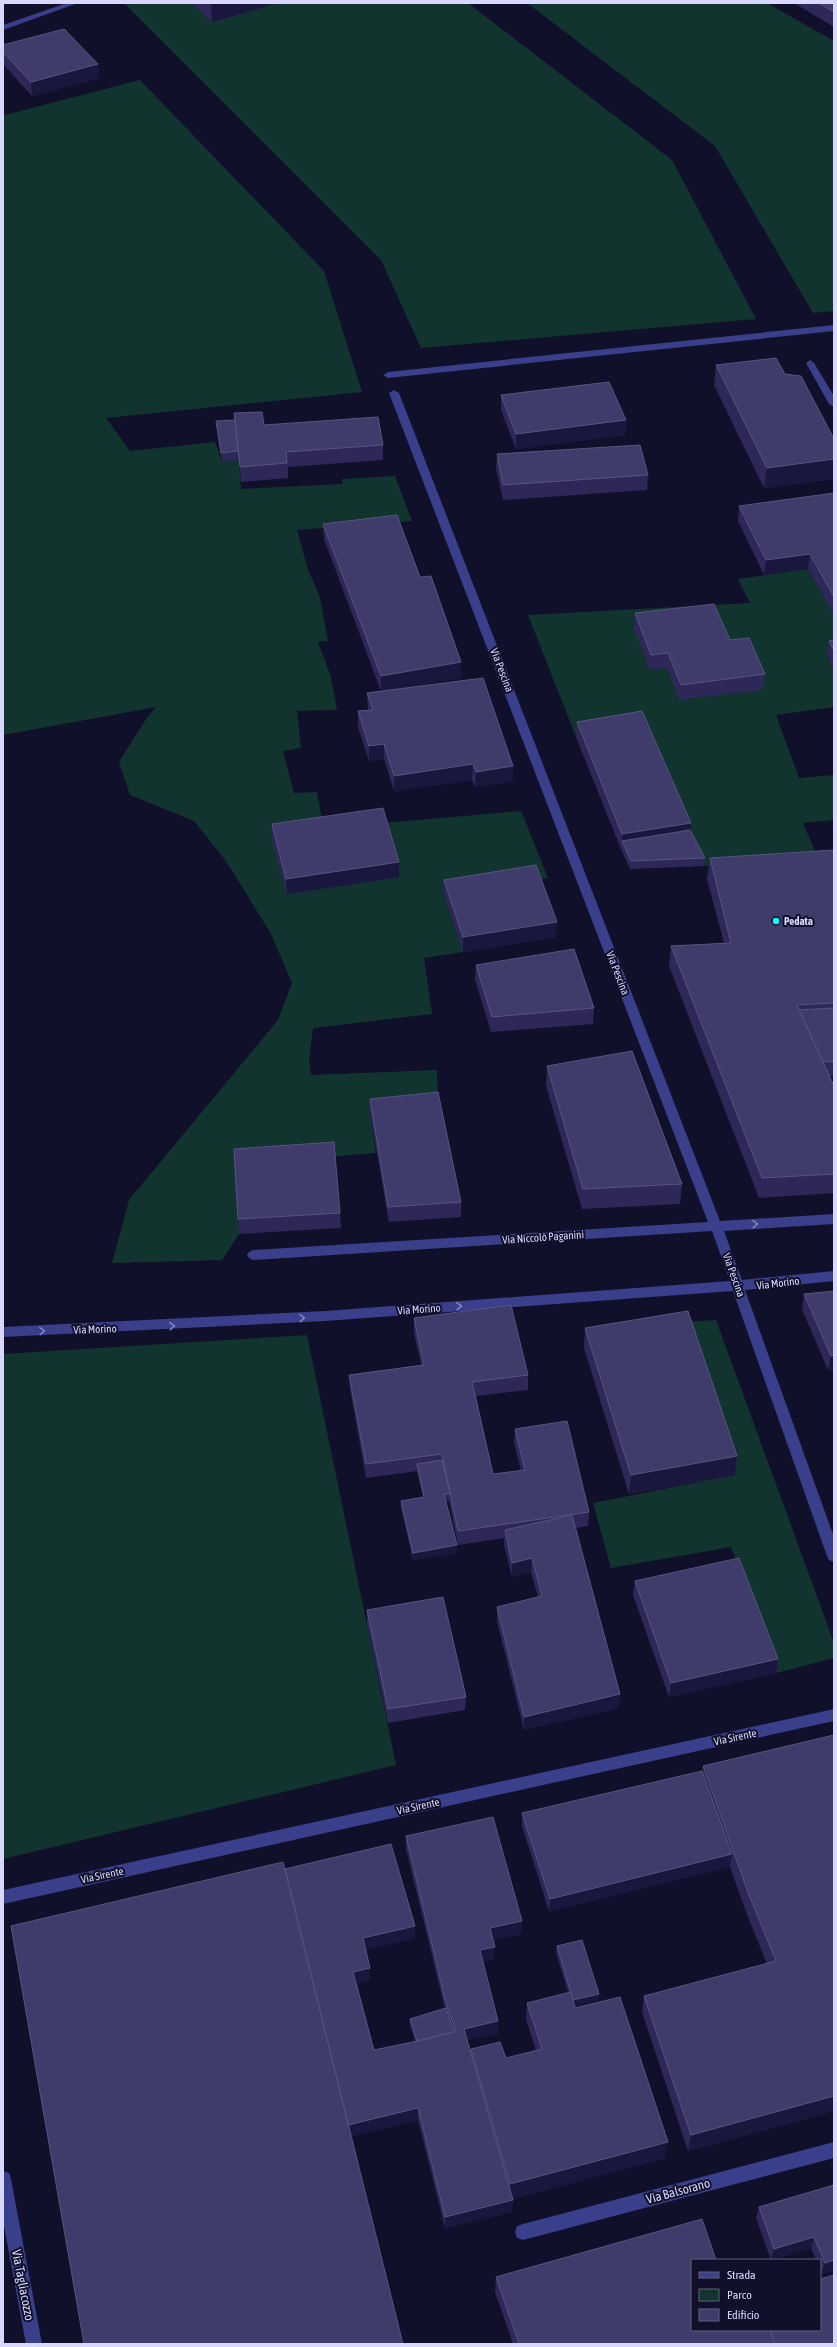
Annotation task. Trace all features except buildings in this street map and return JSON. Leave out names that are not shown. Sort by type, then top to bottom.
[{"type":"street","points":[[3,28],[74,3]]},
{"type":"street","points":[[388,375],[834,328]]},
{"type":"street","points":[[810,363],[834,404]]},
{"type":"street","name":"Via Pescina","points":[[394,393],[716,1226],[834,1556]]},
{"type":"street","name":"Via Niccolò Paganini","points":[[253,1255],[834,1219]]},
{"type":"street","name":"Via Morino","points":[[3,1332],[158,1326],[738,1287],[834,1276]]},
{"type":"street","name":"Via Sirente","points":[[3,1897],[834,1715]]},
{"type":"street","name":"Via Balsorano","points":[[523,2232],[834,2150]]},
{"type":"street","name":"Via Tagliacozzo","points":[[3,2179],[34,2344]]},
{"type":"green space","points":[[124,3],[468,3],[672,160],[756,319],[421,348],[381,260]]},
{"type":"green space","points":[[527,3],[767,3],[834,41],[834,311],[813,313],[715,146]]},
{"type":"green space","points":[[140,80],[324,271],[362,392],[106,418],[130,451],[215,442],[222,461],[239,460],[241,489],[343,484],[342,479],[395,476],[412,521],[297,530],[308,570],[320,597],[328,641],[318,642],[331,677],[337,710],[286,711],[297,711],[301,748],[283,751],[294,793],[317,792],[324,831],[287,894],[399,877],[383,823],[521,811],[548,878],[444,895],[463,952],[424,958],[432,1014],[313,1028],[309,1060],[311,1075],[437,1070],[438,1107],[370,1114],[376,1153],[235,1164],[239,1234],[222,1260],[112,1263],[129,1200],[278,1020],[292,983],[270,932],[226,861],[194,821],[130,795],[119,762],[146,719],[156,707],[3,735],[3,114],[5,115]]},
{"type":"green space","points":[[808,569],[834,615],[834,655],[827,656],[834,670],[834,707],[776,715],[799,778],[834,775],[834,820],[803,823],[818,858],[704,866],[641,727],[576,737],[528,615],[750,603],[738,579]]},
{"type":"green space","points":[[716,1320],[834,1643],[834,1658],[776,1673],[731,1547],[611,1568],[593,1503],[734,1475],[686,1322]]},
{"type":"green space","points":[[307,1335],[396,1765],[3,1859],[3,1354]]},
{"type":"place","name":"Pedata","points":[[776,921]]}]
